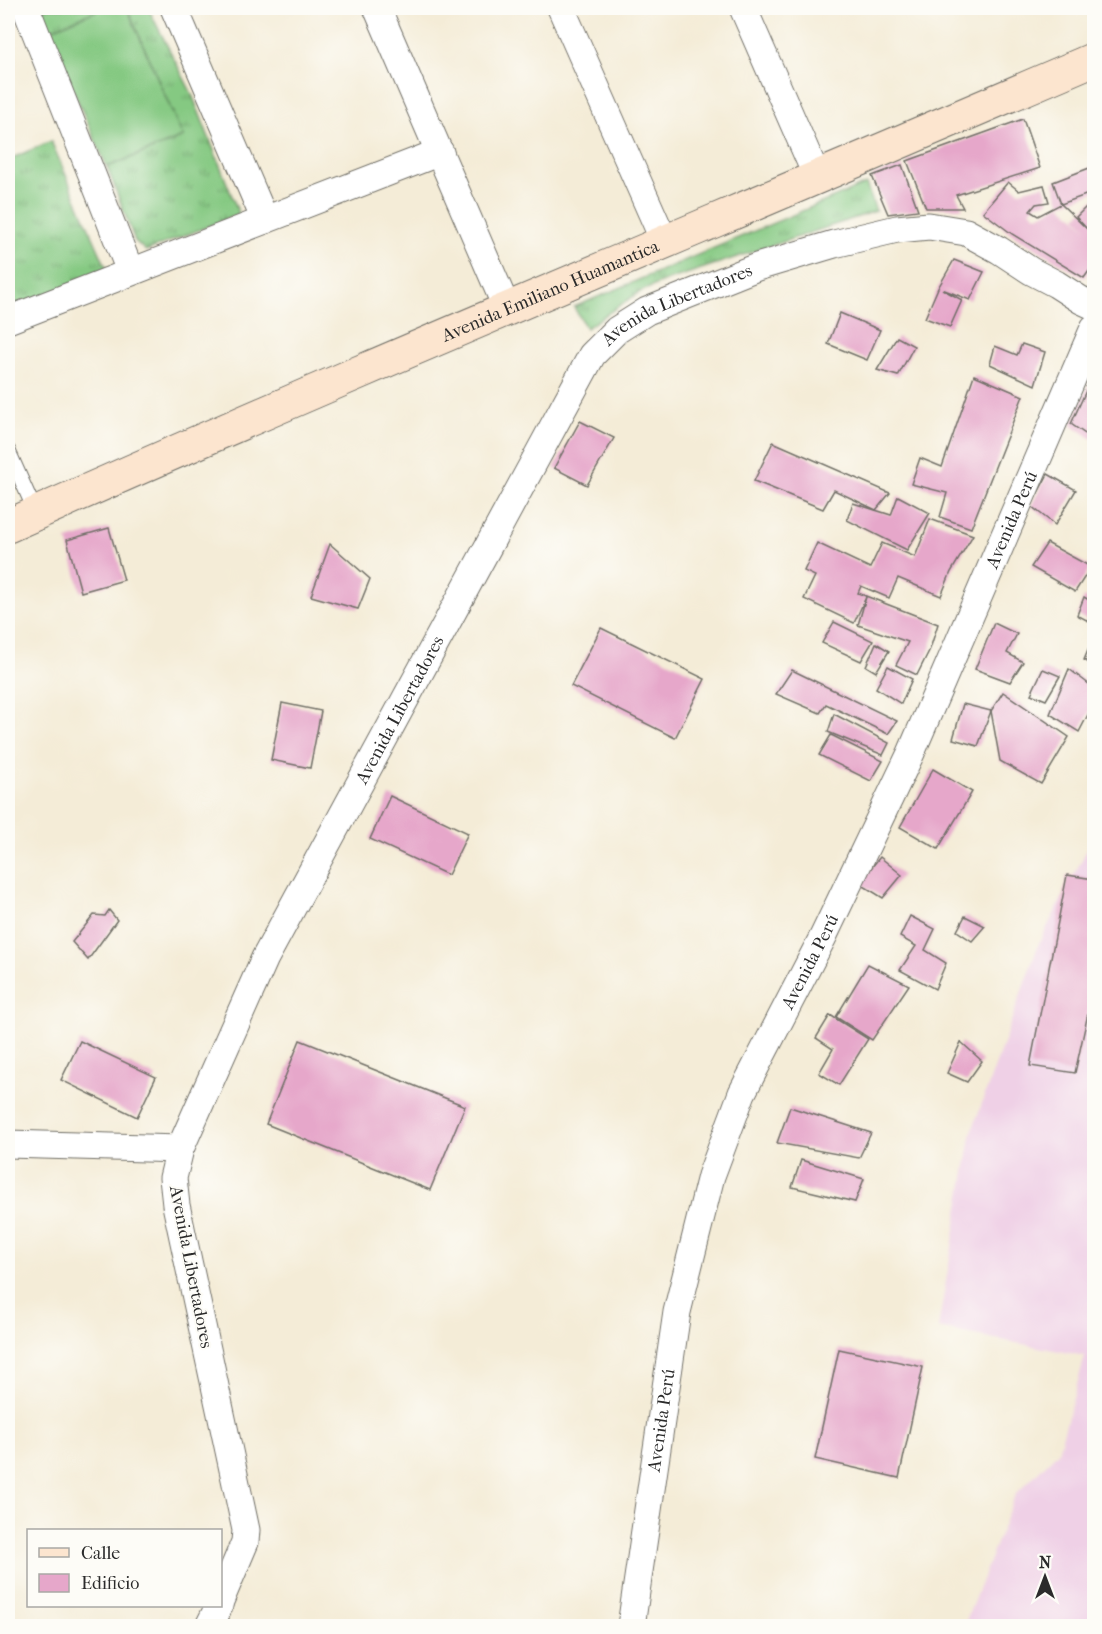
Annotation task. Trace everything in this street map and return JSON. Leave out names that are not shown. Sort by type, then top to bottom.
[{"type":"street","points":[[26,8],[130,271]]},
{"type":"street","points":[[174,8],[265,220]]},
{"type":"street","points":[[377,8],[507,309]]},
{"type":"street","points":[[561,8],[665,243]]},
{"type":"street","points":[[744,8],[818,179]]},
{"type":"street","name":"Avenida Emiliano Huamantica","points":[[22,519],[507,309],[818,179],[1095,59]]},
{"type":"street","points":[[8,320],[440,152]]},
{"type":"street","name":"Avenida Libertadores","points":[[222,1596],[245,1542],[246,1530],[176,1205],[173,1178],[180,1149],[265,958],[592,355],[617,330],[647,311],[757,267],[834,244],[897,229],[929,226],[966,232],[1095,306]]},
{"type":"street","name":"Avenida Perú","points":[[631,1626],[677,1312],[711,1176],[742,1093],[823,937],[911,753],[1095,328]]},
{"type":"street","points":[[8,1144],[180,1149]]},
{"type":"street","points":[[210,1626],[218,1607]]},
{"type":"lane","points":[[8,450],[22,519]]},
{"type":"shaded area","points":[[1094,836],[1094,1626],[964,1626],[1015,1495],[1058,1452],[1085,1356],[938,1328],[972,1131],[1039,943]]},
{"type":"green space","points":[[32,8],[103,8],[42,34]]},
{"type":"green space","points":[[103,8],[127,8],[183,137],[107,167],[47,31]]},
{"type":"green space","points":[[127,8],[148,8],[191,92],[239,214],[146,251],[135,241],[107,167],[183,137]]},
{"type":"green space","points":[[51,141],[107,269],[8,312],[8,160]]},
{"type":"green space","points":[[866,184],[876,211],[665,281],[640,292],[586,328],[574,307]]},
{"type":"building","points":[[1023,119],[1040,168],[956,195],[963,208],[926,208],[907,161]]},
{"type":"building","points":[[902,165],[918,210],[888,214],[872,176]]},
{"type":"building","points":[[1092,167],[1094,192],[1061,204],[1053,182]]},
{"type":"building","points":[[1008,182],[1019,191],[1044,185],[1049,202],[1036,204],[1030,211],[1038,216],[1061,204],[1088,230],[1076,217],[1094,199],[1094,264],[1084,278],[1012,234],[983,212]]},
{"type":"building","points":[[954,260],[984,272],[970,300],[942,289],[962,300],[950,327],[925,318]]},
{"type":"building","points":[[840,313],[880,330],[867,360],[828,344]]},
{"type":"building","points":[[897,337],[914,346],[898,376],[877,370]]},
{"type":"building","points":[[1022,344],[1045,352],[1035,385],[990,364],[995,346],[1017,355]]},
{"type":"building","points":[[1094,373],[1094,440],[1071,424]]},
{"type":"building","points":[[974,375],[1023,396],[971,528],[940,517],[947,493],[911,484],[920,458],[942,467]]},
{"type":"building","points":[[580,421],[614,438],[587,485],[554,468]]},
{"type":"building","points":[[773,442],[890,493],[876,510],[834,490],[823,509],[754,481]]},
{"type":"building","points":[[1048,474],[1076,490],[1055,525],[1031,506]]},
{"type":"building","points":[[898,496],[930,513],[907,550],[847,520],[853,503],[891,515]]},
{"type":"building","points":[[930,519],[973,535],[951,572],[941,596],[898,578],[889,598],[861,586],[858,593],[938,624],[930,649],[917,675],[896,665],[908,642],[858,625],[866,597],[854,623],[804,599],[815,576],[804,571],[817,543],[870,568],[882,543],[915,557]]},
{"type":"building","points":[[109,528],[124,580],[81,592],[67,540]]},
{"type":"building","points":[[1047,543],[1091,567],[1075,592],[1031,567]]},
{"type":"building","points":[[330,544],[370,579],[358,609],[311,596]]},
{"type":"building","points":[[1084,597],[1094,603],[1094,624],[1077,615]]},
{"type":"building","points":[[834,622],[873,641],[861,661],[822,643]]},
{"type":"building","points":[[994,623],[1017,634],[1007,653],[1023,662],[1010,682],[975,669]]},
{"type":"building","points":[[601,628],[705,679],[675,738],[571,686]]},
{"type":"building","points":[[1094,636],[1094,666],[1084,660]]},
{"type":"building","points":[[876,643],[889,651],[876,672],[866,666]]},
{"type":"building","points":[[888,666],[912,679],[901,704],[876,688]]},
{"type":"building","points":[[1043,669],[1060,676],[1046,700],[1031,694]]},
{"type":"building","points":[[1069,669],[1094,688],[1094,703],[1079,732],[1050,714]]},
{"type":"building","points":[[792,670],[897,721],[888,734],[826,704],[820,713],[776,694]]},
{"type":"building","points":[[1003,692],[1069,737],[1041,784],[1000,761],[991,711]]},
{"type":"building","points":[[282,703],[321,711],[310,768],[271,760]]},
{"type":"building","points":[[963,704],[991,711],[978,746],[953,739]]},
{"type":"building","points":[[834,714],[889,743],[883,755],[828,732]]},
{"type":"building","points":[[831,735],[883,761],[871,781],[819,755]]},
{"type":"building","points":[[933,769],[972,792],[938,849],[900,827]]},
{"type":"building","points":[[390,796],[468,833],[448,875],[370,839]]},
{"type":"building","points":[[880,857],[902,875],[883,898],[859,883]]},
{"type":"building","points":[[1067,875],[1094,879],[1094,986],[1075,1073],[1030,1066]]},
{"type":"building","points":[[109,910],[117,920],[88,960],[72,942],[94,915],[105,916]]},
{"type":"building","points":[[910,916],[935,929],[925,950],[946,963],[935,989],[900,970],[916,946],[900,937]]},
{"type":"building","points":[[965,916],[985,926],[972,941],[957,931]]},
{"type":"building","points":[[868,964],[909,985],[872,1040],[836,1017]]},
{"type":"building","points":[[830,1015],[868,1039],[839,1085],[819,1073],[833,1049],[816,1038]]},
{"type":"building","points":[[300,1040],[465,1106],[430,1190],[266,1124]]},
{"type":"building","points":[[80,1041],[156,1077],[137,1117],[61,1080]]},
{"type":"building","points":[[961,1042],[982,1061],[967,1082],[947,1073]]},
{"type":"building","points":[[790,1107],[871,1133],[859,1158],[777,1143]]},
{"type":"building","points":[[801,1160],[864,1179],[855,1202],[792,1187]]},
{"type":"building","points":[[839,1349],[923,1367],[899,1478],[815,1459]]}]
